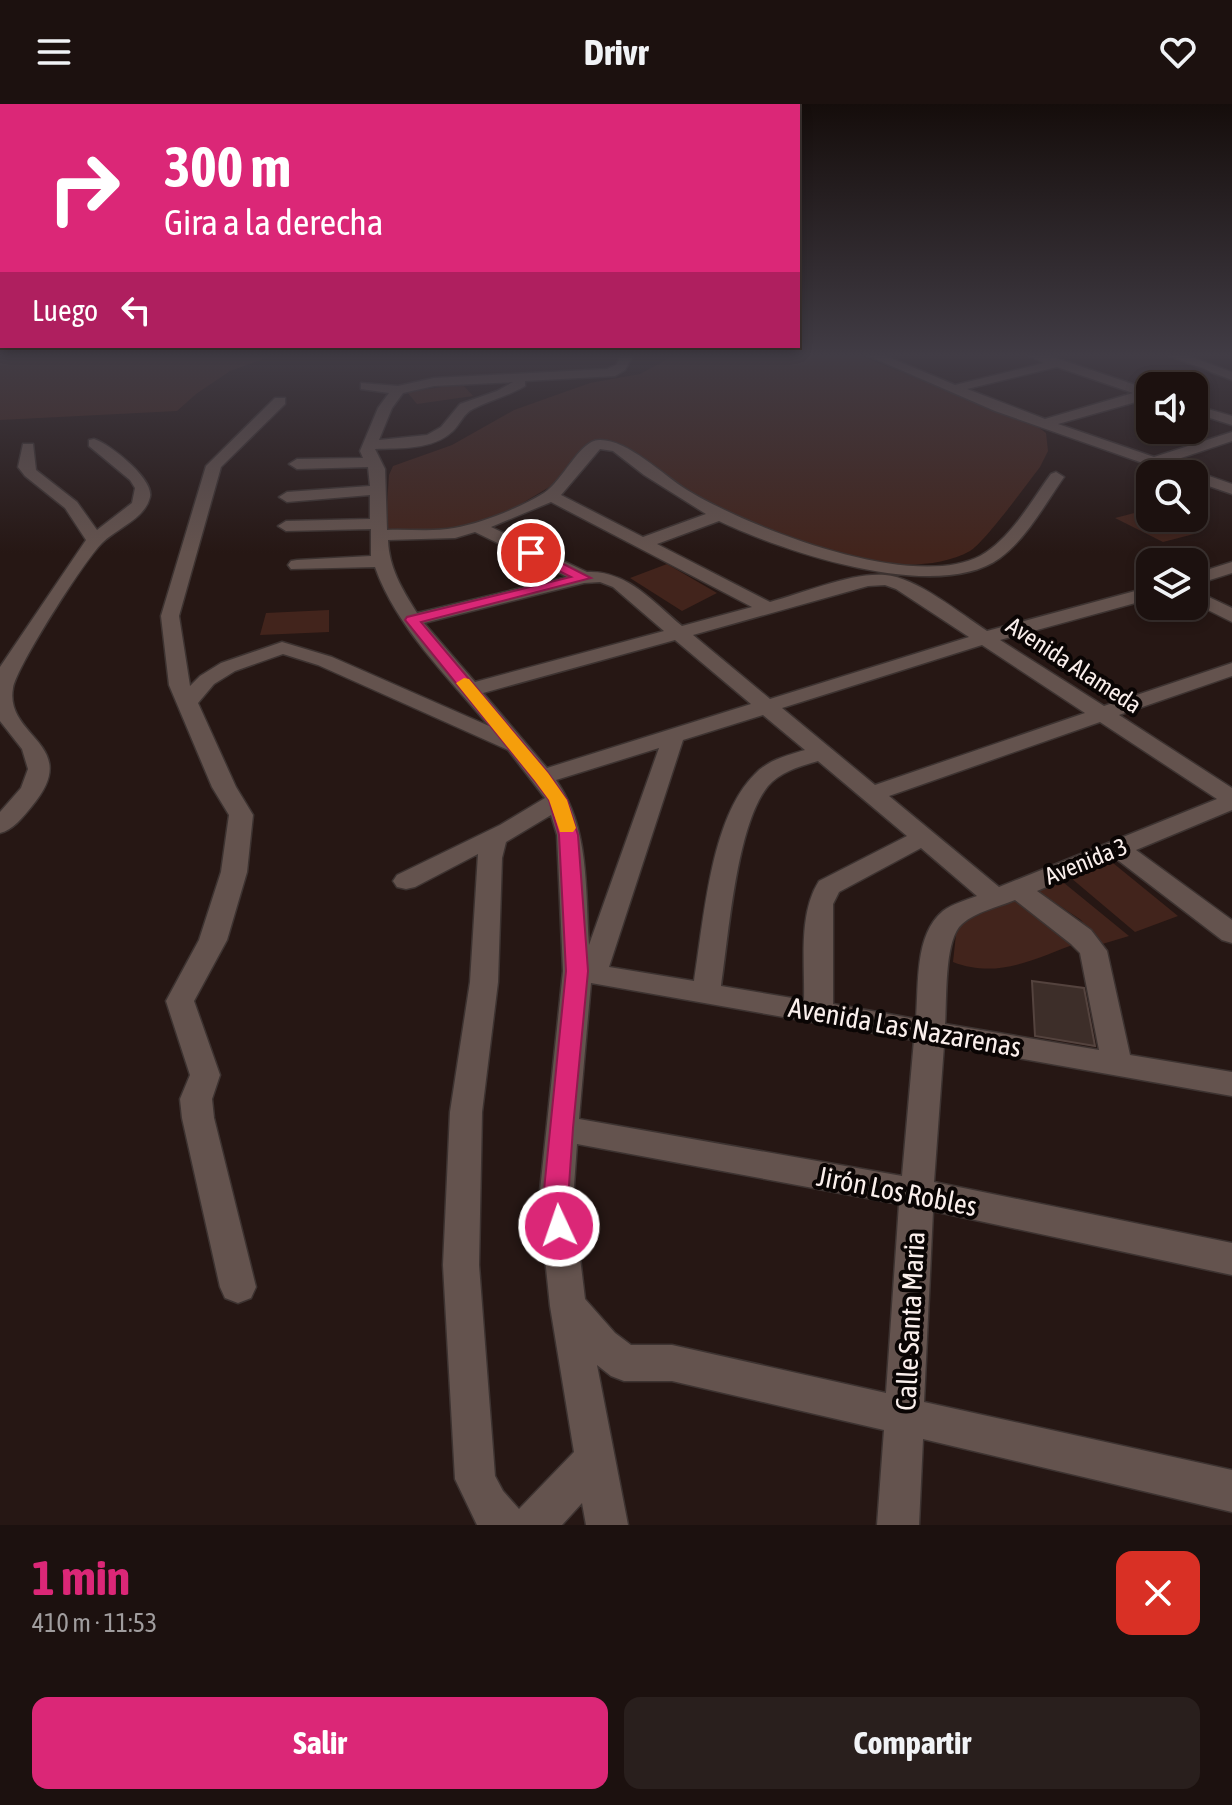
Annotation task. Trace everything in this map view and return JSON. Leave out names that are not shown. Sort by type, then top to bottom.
[{"type":"street","points":[[238,1287],[198,1118],[196,1099],[205,1075],[180,1001],[213,940],[234,872],[241,815],[224,787],[179,685],[170,616],[207,482],[222,457],[260,420]]},
{"type":"street","points":[[381,420],[370,454],[377,469],[381,561],[390,584],[412,620],[550,788],[569,835],[585,972]]},
{"type":"street","points":[[297,464],[370,454],[416,443],[446,430],[454,420]]},
{"type":"street","points":[[1044,420],[1149,460]]},
{"type":"street","points":[[1049,422],[1055,420]]},
{"type":"street","points":[[1160,460],[1232,436]]},
{"type":"street","points":[[0,826],[30,792],[37,780],[39,767],[36,751],[7,717],[2,701],[3,685],[12,663],[95,540],[139,505],[143,488],[136,477],[94,443]]},
{"type":"street","points":[[286,526],[455,533],[478,527],[551,496],[571,477],[591,447],[609,445],[618,448],[673,488],[788,545],[861,564],[927,570],[955,569],[986,560],[1001,549],[1056,477]]},
{"type":"street","points":[[28,447],[26,467],[30,473],[71,505],[95,540]]},
{"type":"street","points":[[1208,481],[1232,489]]},
{"type":"street","points":[[287,497],[379,490]]},
{"type":"street","points":[[551,496],[768,608]]},
{"type":"street","points":[[643,543],[722,514]]},
{"type":"street","points":[[478,527],[584,578]]},
{"type":"street","points":[[297,565],[381,561]]},
{"type":"street","name":"Avenida Alameda","points":[[861,564],[886,580],[902,585],[1232,799]]},
{"type":"street","points":[[1208,575],[1232,567]]},
{"type":"street","points":[[412,620],[584,578],[601,577],[619,583],[924,837],[1007,894],[1081,937],[1093,951],[1117,1064]]},
{"type":"street","points":[[470,690],[867,581],[886,580]]},
{"type":"street","points":[[505,1525],[488,1506],[475,1479],[461,1265],[466,1112],[484,982],[489,858],[495,838],[510,828],[550,788],[674,735],[985,638],[1136,597]]},
{"type":"street","points":[[1208,603],[1232,616]]},
{"type":"street","points":[[186,703],[207,680],[228,667],[282,648],[325,661],[516,746]]},
{"type":"street","points":[[872,794],[1232,669]]},
{"type":"street","points":[[607,1525],[568,1306],[556,1200],[561,1128],[585,972],[674,735]]},
{"type":"street","points":[[706,993],[735,825],[759,781],[778,767],[822,752]]},
{"type":"street","name":"Avenida 3","points":[[944,926],[955,915],[1232,799]]},
{"type":"street","points":[[406,881],[510,828]]},
{"type":"street","points":[[818,1012],[820,904],[828,887],[924,837]]},
{"type":"street","points":[[1118,848],[1232,934]]},
{"type":"street","name":"Calle Santa Maria","points":[[898,1525],[917,1193],[937,943],[944,926]]},
{"type":"street","name":"Avenida Las Nazarenas","points":[[585,972],[1232,1084]]},
{"type":"street","name":"Jirón Los Robles","points":[[561,1128],[917,1193],[1232,1259]]},
{"type":"street","points":[[568,1306],[602,1345],[624,1363],[672,1363],[1232,1491]]},
{"type":"street","points":[[533,1525],[595,1459]]},
{"type":"shaded area","points":[[496,420],[1021,420],[1046,433],[1048,451],[1026,486],[970,551],[946,560],[888,564],[827,553],[746,524],[676,485],[610,442],[600,440],[588,447],[561,480],[506,513],[454,531],[385,534],[389,475],[393,466],[452,445]]},
{"type":"shaded area","points":[[1136,513],[1136,528],[1115,518]]},
{"type":"shaded area","points":[[1143,532],[1194,534],[1163,542]]},
{"type":"shaded area","points":[[667,564],[717,593],[682,611],[630,578]]},
{"type":"shaded area","points":[[329,610],[329,632],[260,635],[266,613]]},
{"type":"shaded area","points":[[1113,863],[1178,916],[1135,932],[1071,878]]},
{"type":"shaded area","points":[[1058,878],[1129,936],[1099,945],[1081,920],[1033,888]]},
{"type":"shaded area","points":[[1007,899],[1022,900],[1081,942],[1003,968],[970,967],[953,962],[957,925]]},
{"type":"building","points":[[1032,981],[1084,988],[1095,1046],[1035,1036]]},
{"type":"slow traffic","points":[[464,683],[542,777],[558,800],[566,828]]},
{"type":"route","points":[[531,553],[584,578],[412,620],[542,777],[558,800],[569,835],[577,971],[561,1128],[556,1200],[559,1226]]}]
